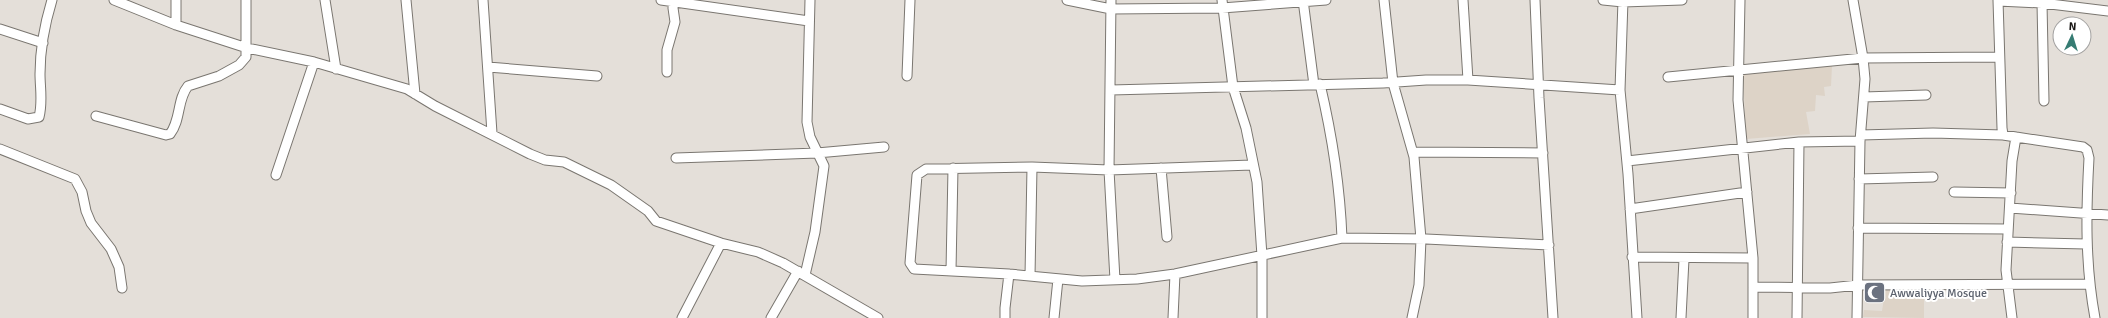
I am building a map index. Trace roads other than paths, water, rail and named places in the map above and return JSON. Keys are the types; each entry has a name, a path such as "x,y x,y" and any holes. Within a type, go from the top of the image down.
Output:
{"street":[{"path":"0,109 28,119 39,117 41,110 40,73 43,43 52,0"},
{"path":"114,0 176,25 247,48 314,62 407,89 466,122 492,133 530,154 545,160 564,162 611,185 648,212 656,221 721,243 758,252 801,273 878,318"},
{"path":"176,0 176,25"},
{"path":"96,116 166,135 170,134 175,126 183,95 188,86 218,76 239,65 246,57 246,0"},
{"path":"325,0 336,69"},
{"path":"406,0 415,94"},
{"path":"483,0 492,133"},
{"path":"661,0 810,21"},
{"path":"771,318 801,273 815,232 824,178 824,166 810,137 807,122 810,0"},
{"path":"907,76 910,0"},
{"path":"1067,0 1111,5 1222,4 1326,0"},
{"path":"1384,0 1393,83 1413,152 1421,239 1419,285 1412,318"},
{"path":"1463,0 1468,80"},
{"path":"1535,0 1538,85 1553,318"},
{"path":"1603,0 1682,0"},
{"path":"1740,0 1738,100 1753,258 1753,318"},
{"path":"1853,0 1865,79 1859,179 1857,318"},
{"path":"2003,135 2000,105 1998,0 2042,2 2108,10"},
{"path":"667,72 667,50 675,22 673,8 674,1"},
{"path":"1303,1 1317,85 1327,113 1341,202 1342,238"},
{"path":"1623,1 1620,90 1627,161 1637,318"},
{"path":"2042,2 2044,101"},
{"path":"1222,4 1233,87 1246,128 1252,165 1257,182 1262,256 1262,318"},
{"path":"1111,5 1109,170 1115,280"},
{"path":"0,29 43,43"},
{"path":"1668,77 1863,58 1999,57"},
{"path":"276,175 314,62"},
{"path":"488,67 597,76"},
{"path":"1111,90 1393,83 1426,80 1468,80 1620,90"},
{"path":"1864,97 1926,95"},
{"path":"1627,161 1742,147 1933,133 2003,135 2083,147 2087,150 2089,158 2086,244 2089,284 2095,318"},
{"path":"2012,318 2006,285 2012,161 2016,137"},
{"path":"1797,318 1799,142"},
{"path":"676,158 817,153 884,147"},
{"path":"0,149 74,179 82,192 86,211 91,223 111,249 119,267 122,288"},
{"path":"1413,152 1543,153"},
{"path":"1252,165 1109,170 1032,167 926,169 917,175 910,263 914,269 1009,274 1082,281 1115,280 1175,274 1262,256 1319,241 1342,238 1421,239 1549,245"},
{"path":"1030,276 1032,167"},
{"path":"951,271 953,168"},
{"path":"1161,168 1167,237"},
{"path":"1859,179 1933,177"},
{"path":"1630,208 1747,192"},
{"path":"1954,192 2011,193"},
{"path":"2010,208 2086,212 2108,215"},
{"path":"1858,228 2008,229"},
{"path":"2008,242 2086,244"},
{"path":"682,318 721,243"},
{"path":"1632,257 1684,259 1753,258"},
{"path":"1681,318 1684,259"},
{"path":"1006,318 1005,308 1009,274"},
{"path":"1173,318 1175,274"},
{"path":"1054,318 1058,279"},
{"path":"1753,287 1830,288 1858,285 2089,284"}],"place":[{"name":"Awwaliyya Mosque","path":"1874,293"}]}
